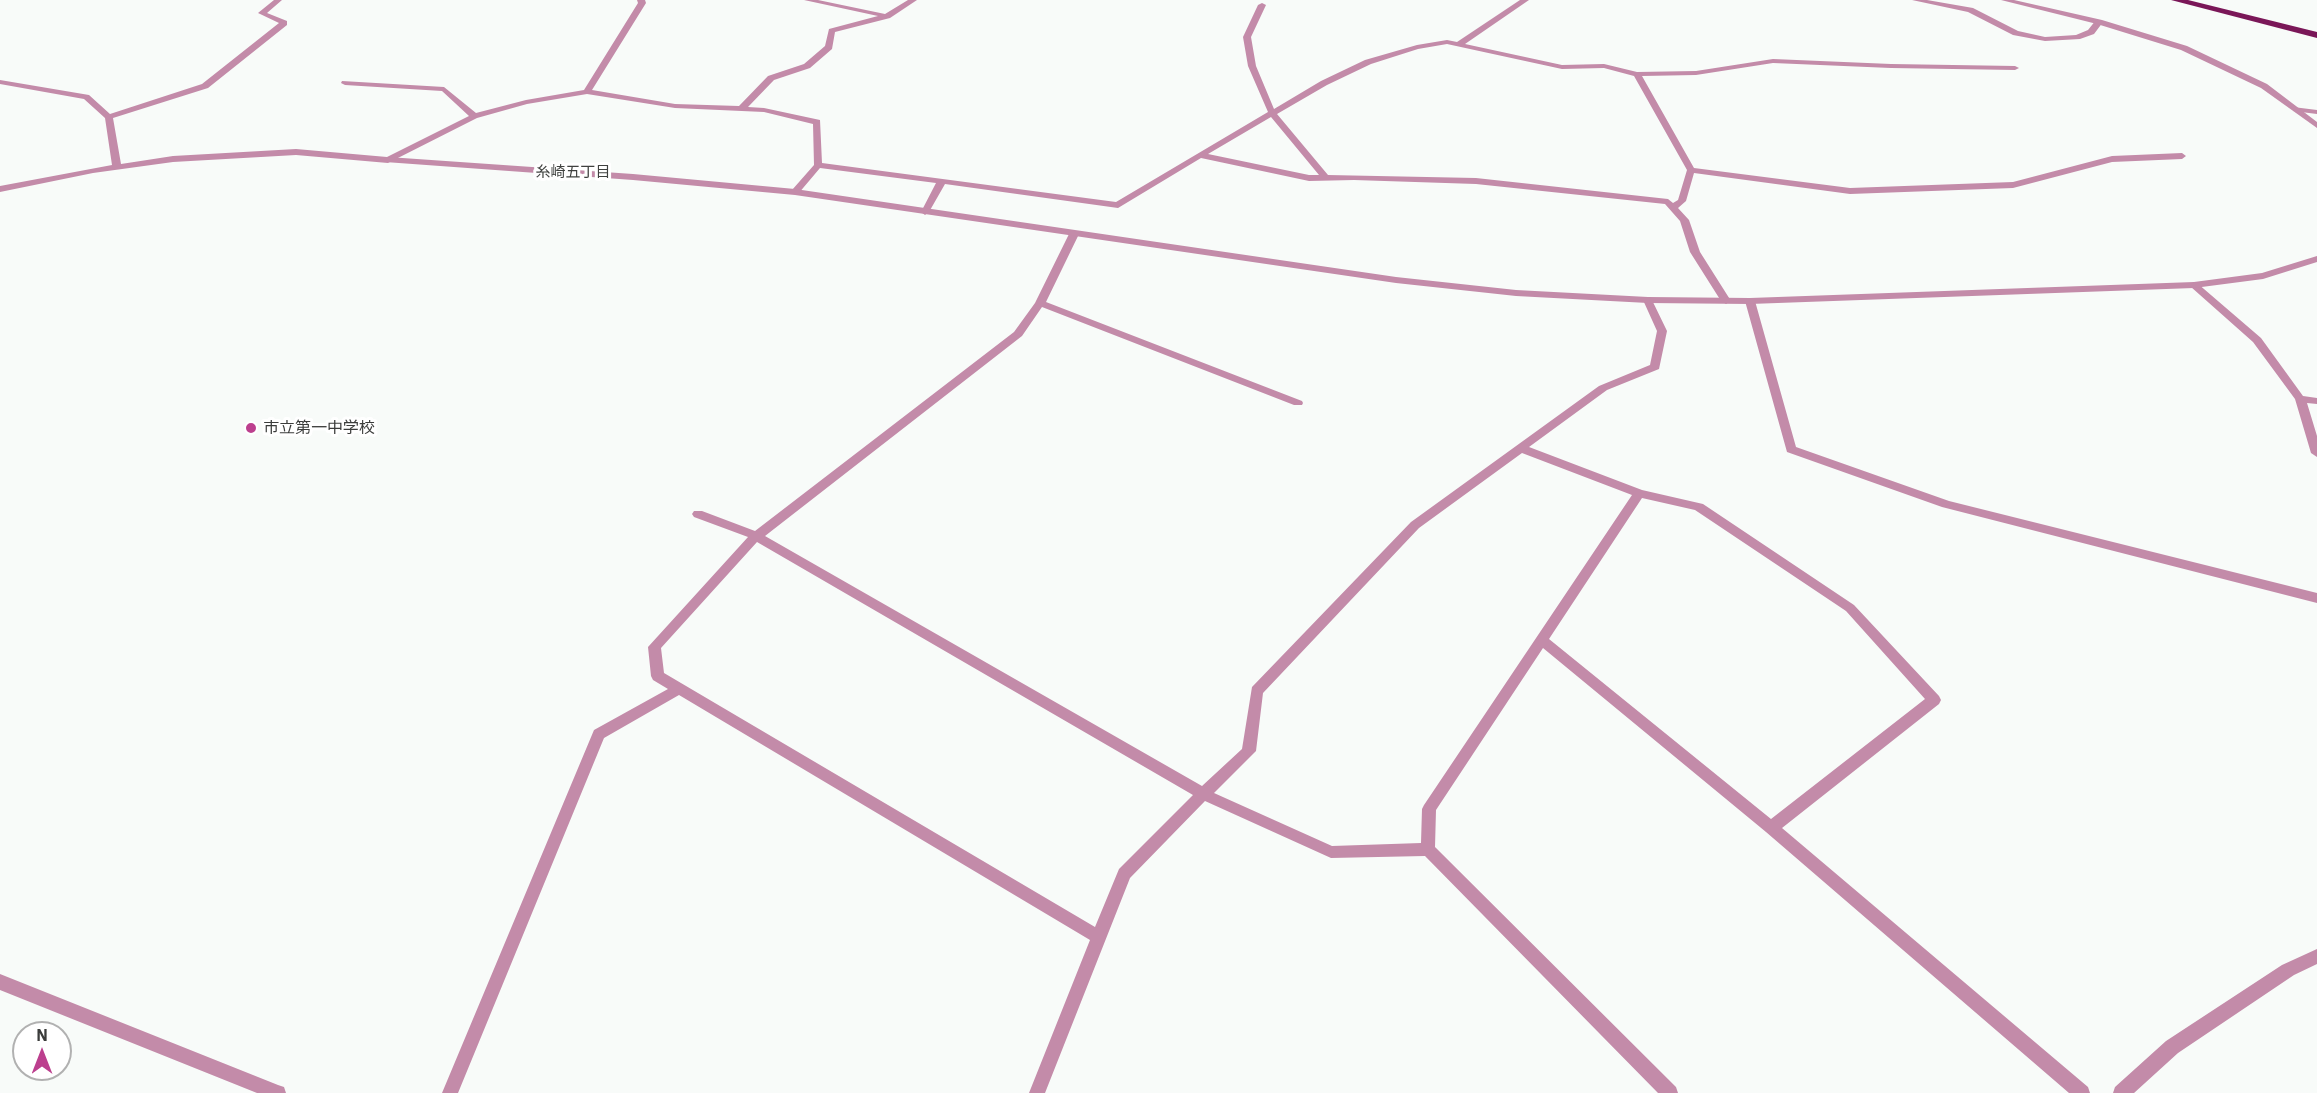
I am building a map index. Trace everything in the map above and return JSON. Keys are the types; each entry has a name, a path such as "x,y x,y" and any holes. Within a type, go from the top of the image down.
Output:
{"highway":[{"path":"2176,0 2317,36"}],"street":[{"path":"109,117 205,86 284,23 262,13 278,0"},
{"path":"587,92 642,3 641,0"},
{"path":"808,0 886,16"},
{"path":"741,109 771,78 807,66 829,47 832,31 886,16 913,0"},
{"path":"1459,44 1526,0"},
{"path":"1916,0 1970,10 2016,33 2045,39 2077,38 2091,32 2099,22"},
{"path":"2005,0 2099,22 2184,48 2264,86 2317,126"},
{"path":"1262,4 1247,37 1252,66 1272,113 1326,177"},
{"path":"818,165 1118,205 1324,83 1368,62 1417,47 1447,42 1562,67 1604,66 1637,74 1696,73 1773,61 2015,68"},
{"path":"1637,74 1691,170 1682,201 1673,207"},
{"path":"0,82 86,98 109,117 117,167"},
{"path":"345,83 444,89 474,116"},
{"path":"388,160 474,116 526,102 587,92 675,106 764,110 817,122 818,165 795,192"},
{"path":"2296,110 2317,112"},
{"path":"0,189 173,159 296,152 633,177 795,192 1396,280 1516,293 1647,300 1750,301 2194,285 2264,276 2317,259"},
{"path":"1200,155 1309,178 1476,181 1668,202 1684,220 1695,252 1726,301"},
{"path":"1691,170 1862,190 2013,185 2112,159 2182,156"},
{"path":"925,212 941,183"},
{"path":"1074,234 1040,303 1018,334 756,536 654,647 658,676 1100,936"},
{"path":"2194,285 2257,340 2300,399 2317,453"},
{"path":"1037,1093 1124,874 1249,751 1257,691 1415,525 1602,387 1655,367 1662,331 1647,300"},
{"path":"1750,301 1791,449 1946,504 2317,598"},
{"path":"1040,303 1298,403"},
{"path":"2300,399 2317,401"},
{"path":"1520,448 1639,493 1699,507 1850,608 1934,700 1772,828"},
{"path":"1639,493 1429,809 1428,849 1670,1093"},
{"path":"698,514 756,536 1203,794 1331,852 1428,849"},
{"path":"1542,640 1772,828 2082,1093"},
{"path":"450,1093 599,734 679,688"},
{"path":"2121,1093 2172,1047 2288,970 2317,956"},
{"path":"0,982 278,1093"}],"place":[{"name":"市立第一中学校","path":"251,428"}],"district":[{"name":"糸崎五丁目","path":"573,173"}]}
